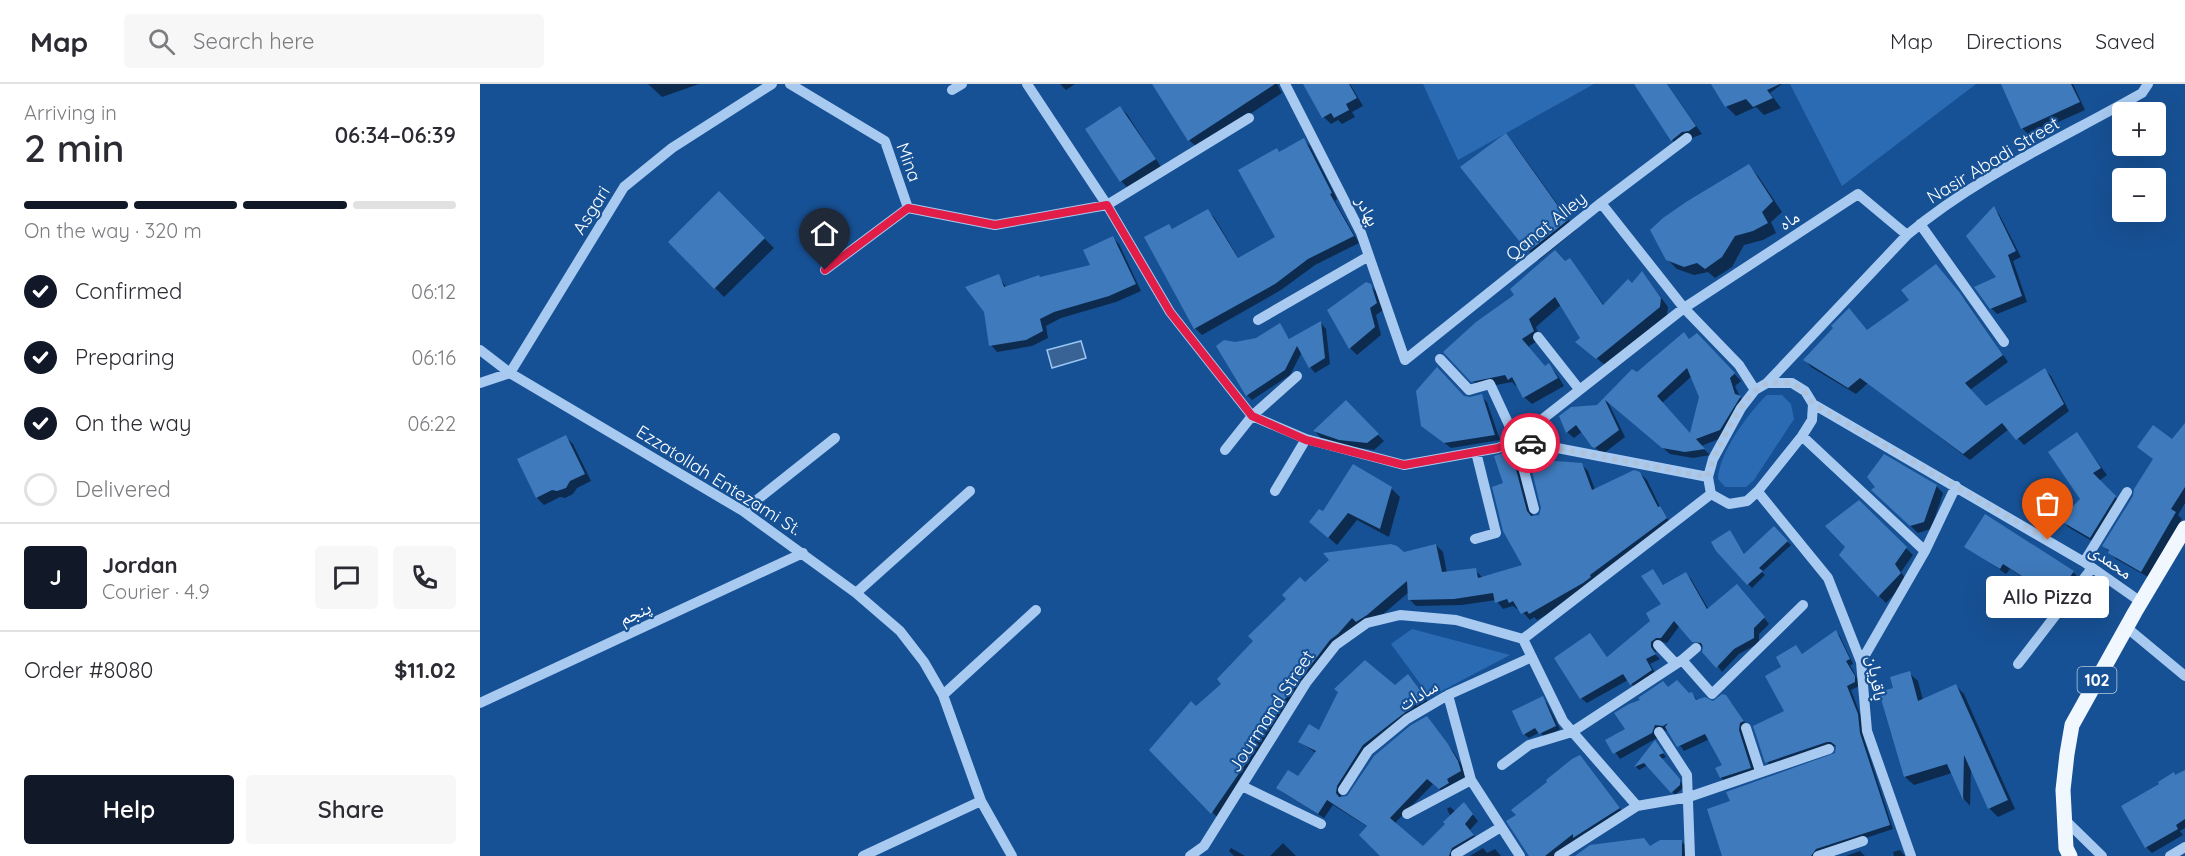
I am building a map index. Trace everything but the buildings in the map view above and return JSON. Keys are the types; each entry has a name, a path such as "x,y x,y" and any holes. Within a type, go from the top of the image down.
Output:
{"main road":[{"name":"102","path":"2066,853 2063,790 2072,725 2126,627 2185,528"}],"street":[{"name":"Asgari","path":"510,373 624,187 672,148 772,84"},
{"name":"Mina","path":"790,84 885,141 908,208 995,225 1107,205"},
{"path":"952,90 962,84"},
{"path":"1027,84 1107,205 1170,312 1252,416 1306,440 1404,465 1498,448 1515,440 1684,308"},
{"name":"بهادر","path":"1285,84 1361,233 1405,360"},
{"name":"Nasir Abadi Street","path":"1755,390 1767,383 1920,224 1966,191 2142,93 2148,84"},
{"path":"1107,205 1249,118"},
{"path":"1601,202 1687,138"},
{"name":"ماه","path":"1684,308 1858,194 1907,235"},
{"name":"Qanat Alley","path":"1405,360 1601,202 1684,308 1739,365 1755,390"},
{"path":"825,270 908,208"},
{"path":"1920,224 2004,342"},
{"path":"1258,320 1369,256"},
{"path":"1538,337 1579,389"},
{"name":"Ezzatollah Entezami St.","path":"480,350 510,373 743,511 804,553 900,631 924,662 943,696 981,801 1012,856"},
{"path":"1440,359 1469,390 1490,384 1515,440 1534,509"},
{"path":"480,383 510,373"},
{"path":"1224,450 1252,416 1298,376"},
{"name":"محمدی","path":"1767,383 1792,383 1805,391 1813,404 2088,565 2141,602"},
{"path":"1755,390 1741,408 1713,459 1707,477 1711,494 1729,504 1747,501 1758,492 1803,436 1812,420 1813,404"},
{"path":"1803,436 1925,551"},
{"path":"743,511 835,438"},
{"path":"1275,491 1306,440"},
{"path":"1515,440 1707,477"},
{"path":"1475,539 1496,533 1476,452"},
{"path":"1861,662 1925,551 1956,486"},
{"path":"856,593 970,491"},
{"name":"باقریان","path":"1758,492 1828,578 1861,662 1868,731 1911,856"},
{"path":"2018,664 2088,565 2127,492"},
{"path":"1637,806 1563,721 1523,639 1711,494"},
{"name":"پنجم","path":"480,703 804,553"},
{"path":"1658,645 1712,694 1803,604"},
{"path":"943,696 1036,610"},
{"name":"Jourmand Street","path":"1190,856 1204,846 1306,683 1336,645 1367,623 1400,615 1456,620 1523,639"},
{"path":"2126,627 2185,676"},
{"path":"1502,765 1529,745 1572,732 1679,662 1696,648"},
{"name":"سادات","path":"1343,790 1368,752 1407,719 1448,696 1532,657"},
{"path":"1448,696 1471,780 1520,856"},
{"path":"1746,728 1760,771"},
{"path":"1659,732 1687,775 1690,856"},
{"path":"1559,856 1637,806 1689,797 1829,749"},
{"path":"1407,814 1471,780"},
{"path":"1242,786 1321,824"},
{"path":"863,856 981,801"},
{"path":"2064,818 2102,856"},
{"path":"1456,854 1501,827"},
{"path":"1818,856 1863,841"},
{"path":"2170,856 2185,847"}],"shaded area":[{"path":"1423,84 1594,84 1458,160"},
{"path":"1790,84 1976,84 1842,186"},
{"path":"1081,341 1086,358 1052,368 1047,350"},
{"path":"1767,395 1782,395 1791,404 1794,419 1754,480 1746,487 1725,487 1718,479 1723,457 1743,423"},
{"path":"1412,629 1510,655 1430,697 1391,644"}],"way so far":[{"path":"1530,443 1707,477 1713,459 1741,408 1755,390 1767,383 1792,383 1805,391 1813,404 2048,540"}],"place":[{"name":"Allo Pizza","path":"2048,540"}],"route":[{"path":"825,270 908,208 995,225 1107,205 1170,312 1252,416 1306,440 1404,465 1498,448 1515,440 1530,443"}]}
